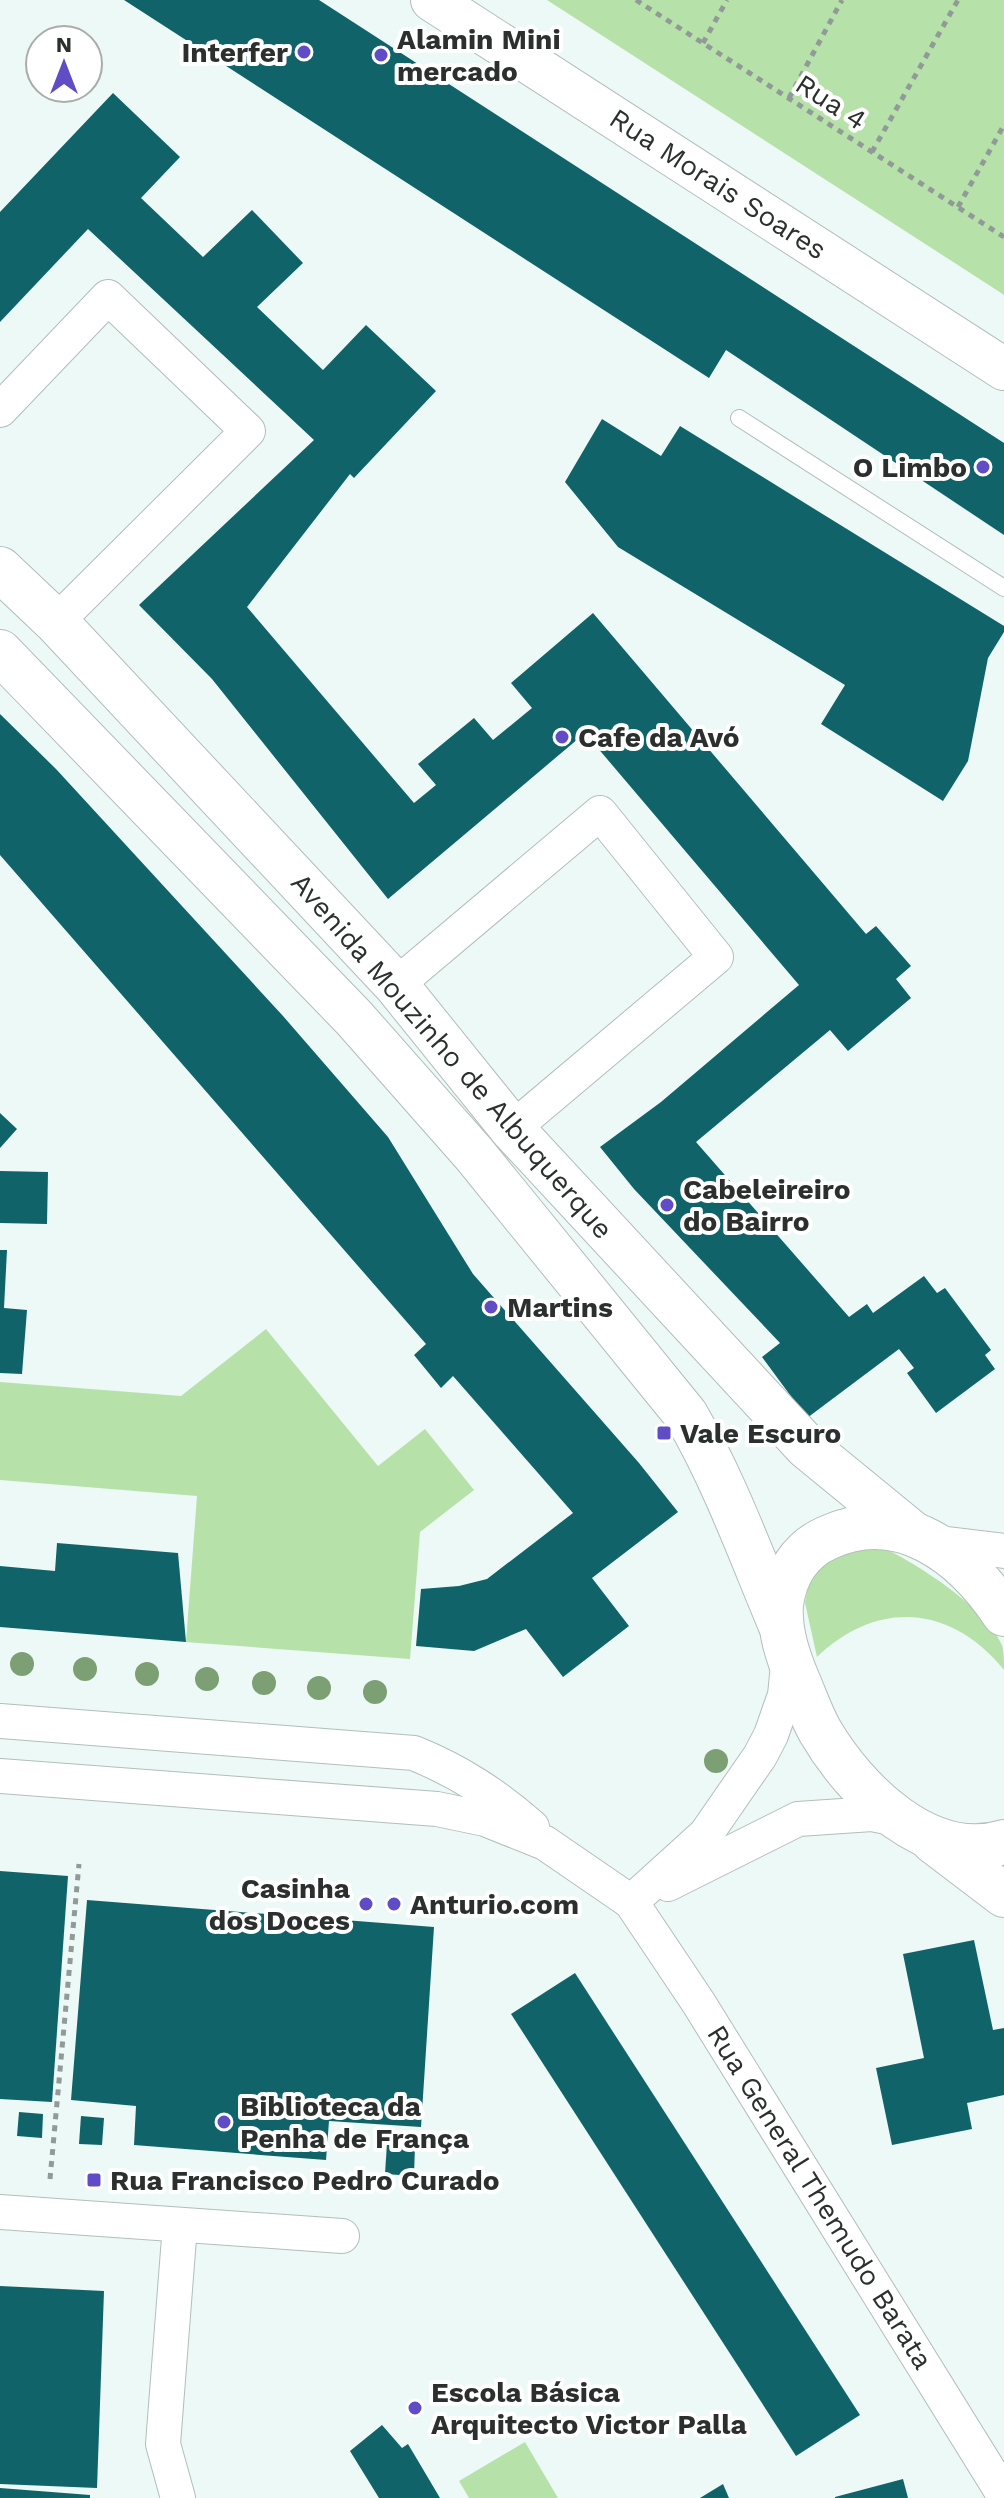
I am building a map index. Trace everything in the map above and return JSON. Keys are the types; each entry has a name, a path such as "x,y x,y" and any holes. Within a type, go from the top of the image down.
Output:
{"main road":[{"name":"Avenida Mouzinho de Albuquerque","path":"0,569 56,622 396,985 512,1129 807,1447 983,1586 1004,1614"},
{"path":"8,660 56,622"},
{"name":"Avenida Mouzinho de Albuquerque","path":"8,660 354,1018 474,1154 686,1415 721,1482 820,1730 840,1760 882,1805 911,1825"},
{"path":"354,1018 396,985"},
{"path":"474,1154 512,1129"},
{"path":"785,1640 781,1603 790,1573 795,1563 815,1543 846,1529 870,1525 922,1538"},
{"path":"911,1825 939,1841 955,1845 974,1847 1004,1842"},
{"path":"911,1825 1004,1895"}],"street":[{"name":"Rua Morais Soares","path":"432,0 1004,369"},
{"path":"0,410 108,297 248,431 56,622"},
{"path":"396,985 600,813 610,825 716,957 512,1129"},
{"path":"922,1538 1004,1551"},
{"path":"631,1902 706,1834 760,1756 785,1695 785,1640"},
{"path":"0,1721 414,1753 465,1775 506,1805 562,1854"},
{"path":"78,1782 83,1727"},
{"path":"0,1776 437,1809 485,1819 545,1843 631,1902"},
{"path":"631,1902 798,1819 872,1814 911,1825"},
{"name":"Rua General Themudo Barata","path":"631,1902 698,2002 1004,2495"},
{"path":"0,2212 342,2236"},
{"path":"178,2498 163,2444 180,2225"}],"lane":[{"path":"739,418 1004,588"}],"path":[{"name":"Rua 4","path":"636,0 1004,237"},
{"path":"703,43 727,0"},
{"path":"789,98 842,0"},
{"path":"872,152 958,0"},
{"path":"958,207 1004,125"},
{"path":"46,2215 79,1864"}],"green space":[{"path":"547,0 1004,0 1004,295 995,289"},
{"path":"266,1329 378,1466 425,1429 474,1490 420,1532 410,1659 186,1642 197,1496 0,1480 0,1382 181,1396"},
{"path":"882,1547 950,1588 981,1616 1002,1645 1004,1670 983,1648 961,1632 938,1622 914,1617 889,1618 864,1625 840,1638 817,1657 805,1603 808,1585 817,1569 846,1549"},
{"path":"525,2442 558,2498 469,2498 459,2481"}],"building":[{"path":"124,0 319,0 1004,443 1004,535 726,350 709,378"},
{"path":"113,93 180,157 141,198 203,257 252,210 303,263 257,307 323,370 366,325 436,391 354,478 350,474 247,607 414,803 436,785 418,764 474,718 493,740 532,708 511,683 593,613 866,934 876,926 911,966 896,979 911,998 848,1051 830,1030 696,1142 849,1317 867,1304 873,1313 924,1276 937,1293 945,1288 991,1350 985,1355 995,1369 936,1413 907,1373 914,1368 899,1349 807,1418 762,1357 780,1343 634,1189 600,1147 661,1102 799,985 585,733 388,899 212,679 139,605 314,440 88,229 0,322 0,212"},
{"path":"602,419 661,456 680,426 1004,626 1004,632 988,658 968,761 943,801 821,724 845,685 618,547 565,482"},
{"path":"0,714 56,769 283,1016 388,1137 473,1274 639,1463 678,1512 592,1578 629,1626 563,1677 526,1629 474,1651 416,1646 421,1589 459,1586 487,1579 573,1513 453,1376 441,1388 414,1355 426,1344 0,855"},
{"path":"0,1113 17,1129 0,1148"},
{"path":"0,1171 48,1172 47,1224 0,1223"},
{"path":"0,1250 7,1250 4,1308 27,1310 22,1374 0,1373"},
{"path":"57,1543 178,1553 186,1642 0,1627 0,1566 55,1571"},
{"path":"0,1871 68,1876 52,2102 0,2099"},
{"path":"87,1900 434,1927 421,2127 329,2121 326,2160 134,2145 136,2106 71,2100"},
{"path":"974,1940 993,2030 1004,2028 1004,2095 967,2103 972,2129 892,2145 876,2068 924,2058 903,1954"},
{"path":"575,1973 860,2415 796,2456 511,2014"},
{"path":"19,2112 43,2114 42,2138 17,2136"},
{"path":"81,2116 104,2118 102,2145 79,2144"},
{"path":"387,2143 415,2145 414,2176 385,2174"},
{"path":"0,2286 104,2291 97,2488 0,2484"},
{"path":"382,2425 402,2448 408,2444 440,2498 379,2498 350,2451"},
{"path":"903,2479 908,2498 835,2498 835,2497"},
{"path":"723,2484 729,2498 700,2498"},
{"path":"0,2488 90,2495 90,2498 0,2498"}],"place":[{"name":"Interfer","path":"304,52"},
{"name":"Alamin Mini mercado","path":"381,55"},
{"name":"O Limbo","path":"983,467"},
{"name":"Cafe da Avó","path":"562,737"},
{"name":"Cabeleireiro do Bairro","path":"667,1205"},
{"name":"Martins","path":"491,1307"},
{"name":"Vale Escuro","path":"664,1433"},
{"name":"Casinha dos Doces","path":"366,1904"},
{"name":"Anturio.com","path":"394,1904"},
{"name":"Biblioteca da Penha de França","path":"224,2122"},
{"name":"Rua Francisco Pedro Curado","path":"94,2180"},
{"name":"Escola Básica Arquitecto Victor Palla","path":"415,2408"}]}
